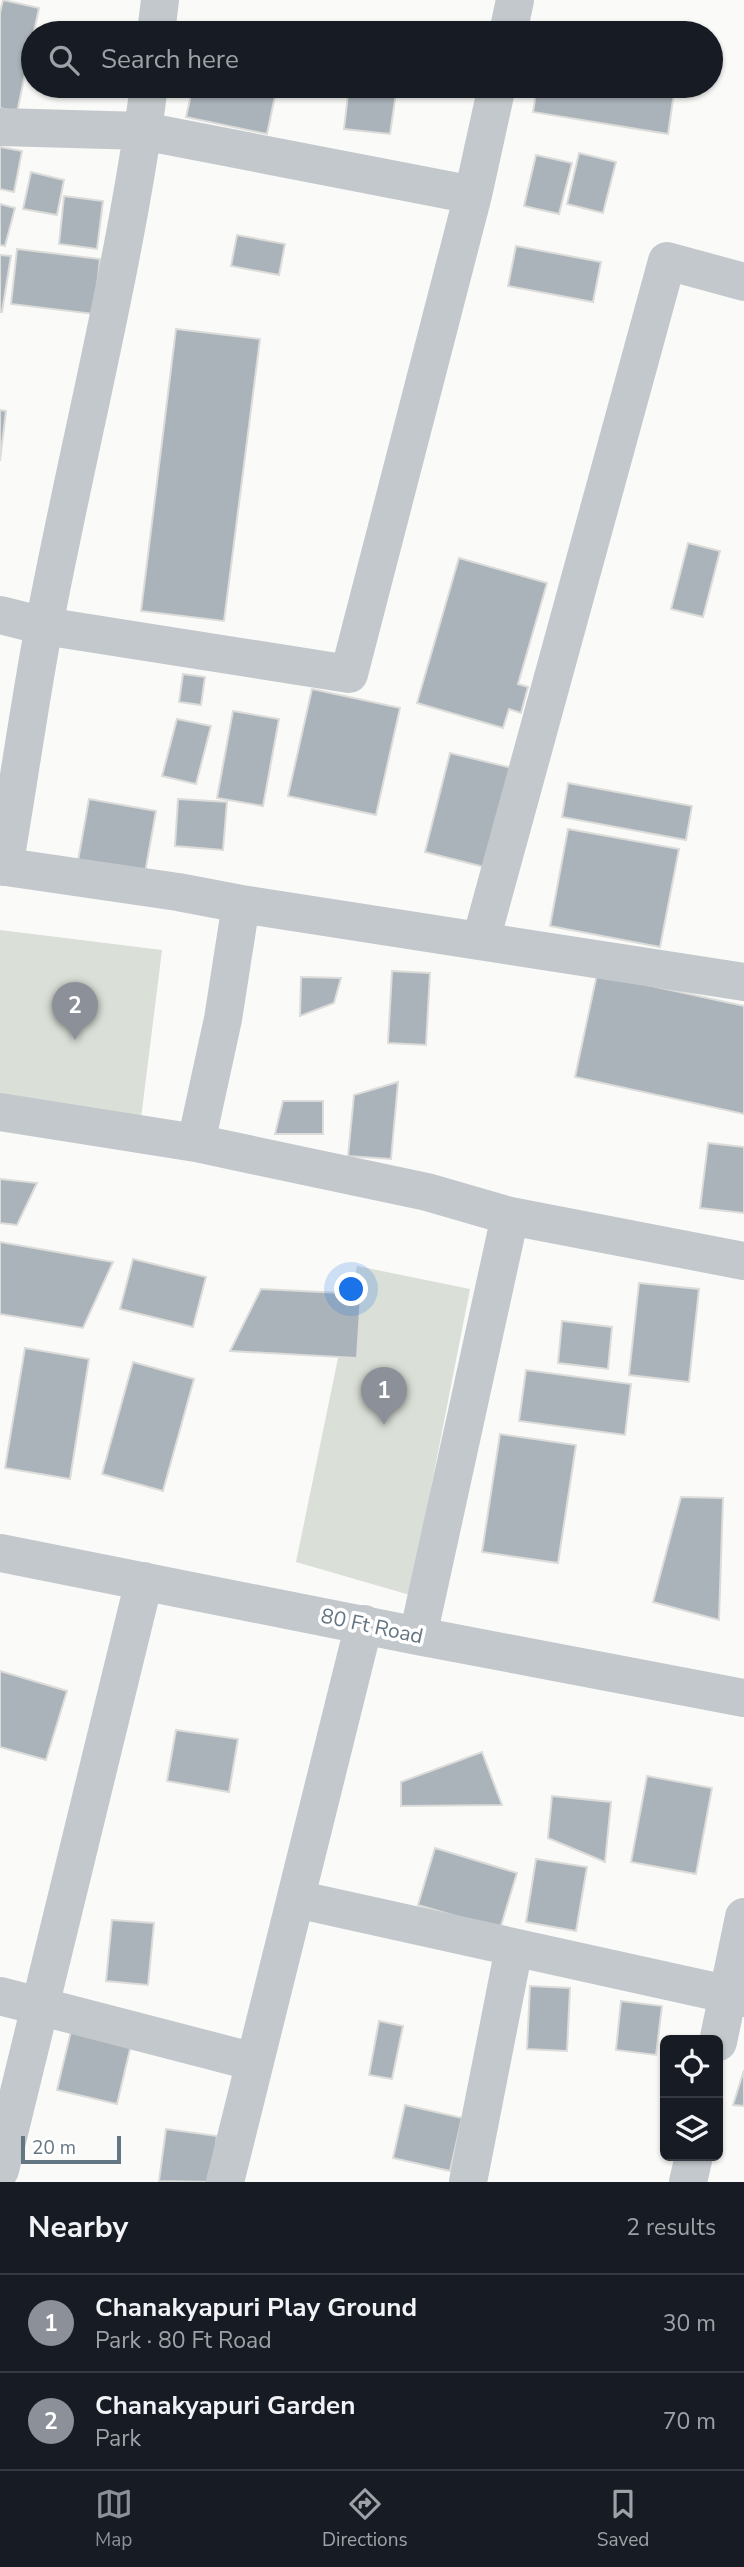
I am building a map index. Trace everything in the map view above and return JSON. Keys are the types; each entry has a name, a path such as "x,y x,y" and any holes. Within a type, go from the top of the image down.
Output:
{"street":[{"path":"157,21 160,0"},
{"path":"511,21 515,0"},
{"path":"147,98 99,365 44,626 2,866 744,982"},
{"path":"0,615 44,626 349,674 474,195 494,98"},
{"path":"0,127 143,131 474,195"},
{"path":"481,940 667,261 744,282"},
{"path":"196,1143 223,1019 241,904"},
{"path":"0,1112 196,1143 427,1192 510,1216 744,1261"},
{"path":"418,1636 510,1216"},
{"name":"80 Ft Road","path":"0,1553 744,1698"},
{"path":"0,2170 144,1581"},
{"path":"225,2182 364,1624"},
{"path":"296,1899 736,1996"},
{"path":"721,2035 736,1996 744,1917"},
{"path":"468,2182 514,1948"},
{"path":"0,1996 255,2062"},
{"path":"688,2182 693,2161"}],"shaded area":[{"path":"0,930 162,950 137,1150 0,1130"},
{"path":"357,1266 470,1289 410,1595 296,1562"}],"building":[{"path":"3,0 39,8 36,21 21,21 21,93 17,112 0,108 0,13"},
{"path":"190,98 274,98 267,134 186,117"},
{"path":"348,98 395,98 390,134 344,129"},
{"path":"535,98 673,98 668,134 533,112"},
{"path":"0,147 22,151 14,192 0,189"},
{"path":"579,153 616,162 603,213 567,204"},
{"path":"536,155 572,163 559,214 524,206"},
{"path":"31,172 64,180 57,215 23,209"},
{"path":"64,196 103,201 97,249 59,244"},
{"path":"0,204 15,208 5,246 0,245"},
{"path":"237,235 285,244 279,275 231,266"},
{"path":"516,246 601,262 593,302 508,286"},
{"path":"17,249 100,259 94,314 11,304"},
{"path":"0,255 11,256 2,312 0,312"},
{"path":"176,329 260,339 224,621 141,611"},
{"path":"0,410 6,411 0,461"},
{"path":"688,543 720,551 703,617 671,609"},
{"path":"459,558 547,583 518,684 528,687 521,713 509,709 503,728 417,703"},
{"path":"183,674 205,677 201,705 179,702"},
{"path":"312,689 400,708 376,815 288,796"},
{"path":"233,711 279,719 263,806 217,798"},
{"path":"177,719 211,726 196,784 162,776"},
{"path":"450,753 516,769 492,869 425,852"},
{"path":"568,783 692,806 686,840 562,817"},
{"path":"89,799 156,811 143,884 76,872"},
{"path":"178,799 227,802 223,850 175,846"},
{"path":"568,829 679,849 660,947 550,926"},
{"path":"392,971 430,973 426,1045 388,1043"},
{"path":"597,974 744,1006 744,1114 575,1077"},
{"path":"301,977 341,978 334,1003 300,1016"},
{"path":"398,1082 391,1159 348,1156 354,1095"},
{"path":"283,1101 323,1101 323,1134 275,1134"},
{"path":"708,1143 744,1147 744,1213 700,1208"},
{"path":"0,1179 37,1183 17,1225 0,1223"},
{"path":"0,1242 113,1262 83,1328 0,1314"},
{"path":"133,1259 206,1277 193,1327 120,1309"},
{"path":"639,1283 699,1289 689,1382 629,1375"},
{"path":"261,1289 361,1294 357,1358 230,1351"},
{"path":"562,1321 612,1327 608,1369 558,1363"},
{"path":"25,1348 89,1359 70,1479 5,1468"},
{"path":"133,1362 194,1379 163,1491 102,1474"},
{"path":"526,1370 631,1384 625,1435 519,1421"},
{"path":"500,1434 576,1445 558,1563 482,1552"},
{"path":"681,1497 723,1498 719,1620 653,1602"},
{"path":"0,1671 67,1691 46,1760 0,1747"},
{"path":"176,1730 238,1739 229,1792 167,1781"},
{"path":"482,1752 502,1805 401,1806 401,1782"},
{"path":"647,1776 712,1788 696,1874 631,1862"},
{"path":"552,1796 611,1802 605,1862 548,1838"},
{"path":"435,1848 517,1873 500,1929 418,1905"},
{"path":"536,1859 587,1867 576,1931 526,1922"},
{"path":"112,1920 154,1923 148,1985 106,1981"},
{"path":"530,1986 570,1988 567,2051 527,2049"},
{"path":"621,2001 662,2006 656,2055 616,2050"},
{"path":"379,2021 403,2026 392,2079 369,2075"},
{"path":"71,2031 131,2045 117,2104 57,2090"},
{"path":"744,2070 744,2106 733,2105"},
{"path":"405,2105 462,2118 450,2171 393,2158"},
{"path":"166,2129 217,2136 211,2182 159,2181"}],"place":[{"name":"Chanakyapuri Garden","path":"75,1040"},
{"name":"Chanakyapuri Play Ground","path":"384,1425"}]}
